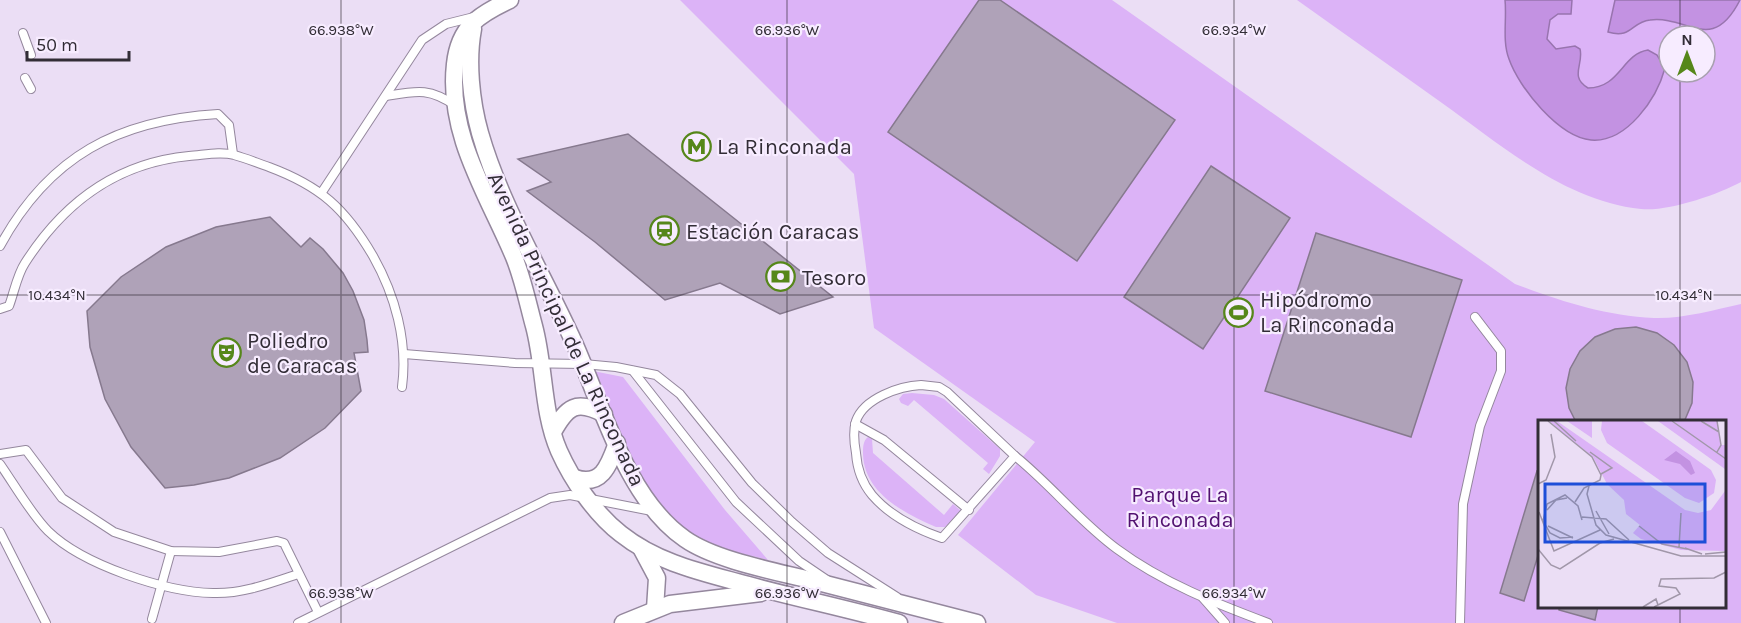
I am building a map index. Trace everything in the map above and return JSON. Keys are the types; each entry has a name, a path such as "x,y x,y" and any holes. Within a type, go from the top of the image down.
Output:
{"street":[{"path":"476,17 510,0"},
{"name":"Avenida Principal de La Rinconada","path":"476,17 464,34 457,51 455,67 457,106 471,167 515,259 535,329 553,432 560,454 588,498 621,534 655,556 693,570 899,623"},
{"name":"Avenida Principal de La Rinconada","path":"476,17 470,48 474,103 487,155 584,364 617,443 643,495 656,511 686,540 752,566 977,623"},
{"path":"553,432 563,413 570,408 591,408 604,414"},
{"path":"575,478 584,481 596,479 604,473 617,443"},
{"path":"640,546 657,578 655,609"},
{"path":"623,623 655,609 714,597 775,592"}],"lane":[{"path":"322,192 422,40 446,24 476,17"},
{"path":"23,33 31,55"},
{"path":"26,78 31,89"},
{"path":"386,96 421,90 442,96 457,106"},
{"path":"0,246 17,214 44,184 86,150 116,135 167,119 218,114 229,125 233,154"},
{"path":"0,309 9,306 23,265 65,211 86,194 122,173 158,159 233,154 297,179 322,192 358,231 382,273 398,318 404,354 402,387"},
{"path":"1460,623 1463,504 1480,426 1501,371 1501,351 1474,317"},
{"path":"404,354 584,364 656,375 680,394 752,483 828,552 912,607"},
{"path":"632,370 736,502 799,561 837,587"},
{"path":"1016,456 942,538 923,531 890,511 874,497 861,476 855,452 855,424 857,417 874,400 906,386 939,387 1042,478 1076,515 1117,549 1202,598 1268,623"},
{"path":"855,424 884,440 969,510"},
{"path":"0,454 26,450 62,498 114,532 171,551 219,552 277,541 284,543 318,612"},
{"path":"0,464 49,531 94,561 161,587 215,593 254,588 298,574"},
{"path":"298,623 550,498 570,495 656,511"},
{"path":"0,532 46,623"},
{"path":"152,619 171,551"},
{"path":"1202,598 1225,623"}],"green space":[{"name":"Hipódromo La Rinconada","path":"680,0 1112,0 1515,284 1583,307 1636,317 1676,317 1741,304 1741,623 1117,623 1036,595 958,535 1035,442 874,328 854,174"},
{"path":"1297,0 1741,0 1741,182 1719,192 1664,208 1641,209 1613,204 1586,195 1535,169"},
{"path":"593,371 623,377 725,510 768,560 710,544 681,526 663,508 634,466"},
{"path":"903,394 934,395 944,399 1000,449 1000,456 989,474 983,469 988,463 914,400 908,406 901,403 899,399"},
{"path":"868,437 872,439 873,453 944,515 953,504 961,511 945,527 936,527 888,500 870,480 865,468 863,447"}],"shaded area":[{"path":"1505,0 1572,0 1571,14 1558,14 1550,20 1547,39 1556,49 1575,46 1580,49 1578,75 1582,84 1588,88 1599,87 1607,83 1632,58 1648,50 1657,55 1657,84 1659,84 1648,105 1617,134 1604,139 1591,140 1579,137 1554,121 1531,97 1514,71 1507,52"},
{"path":"1615,0 1740,0 1730,16 1717,27 1717,24 1683,24 1650,20 1644,21 1627,32 1616,34 1608,32"}],"building":[{"path":"979,0 1000,0 1175,120 1077,261 888,132"},
{"path":"628,134 833,297 780,314 720,283 665,300 595,242 527,191 551,182 518,159"},
{"path":"1211,166 1290,218 1203,349 1124,297"},
{"name":"Poliedro de Caracas","path":"270,217 301,247 310,238 323,249 343,273 353,291 364,320 368,352 354,353 361,391 325,428 280,458 229,478 165,488 131,447 105,399 90,347 87,311 121,277 166,247 216,227"},
{"path":"1316,233 1462,280 1411,437 1265,391"},
{"path":"1636,327 1657,333 1674,345 1687,362 1693,382 1692,403 1685,420 1575,420 1569,408 1566,388 1570,369 1580,351 1595,337 1615,329"},
{"path":"1537,471 1538,556 1524,601 1500,593"},
{"path":"1559,608 1598,608 1595,620 1559,610"}],"place":[{"name":"La Rinconada","path":"696,146"},
{"name":"Estación Caracas","path":"665,231"},
{"name":"Tesoro","path":"781,277"},
{"name":"Hipódromo La Rinconada","path":"1239,312"},
{"name":"Poliedro de Caracas","path":"226,353"}],"park label":[{"name":"Parque La Rinconada","path":"1180,506"}]}
